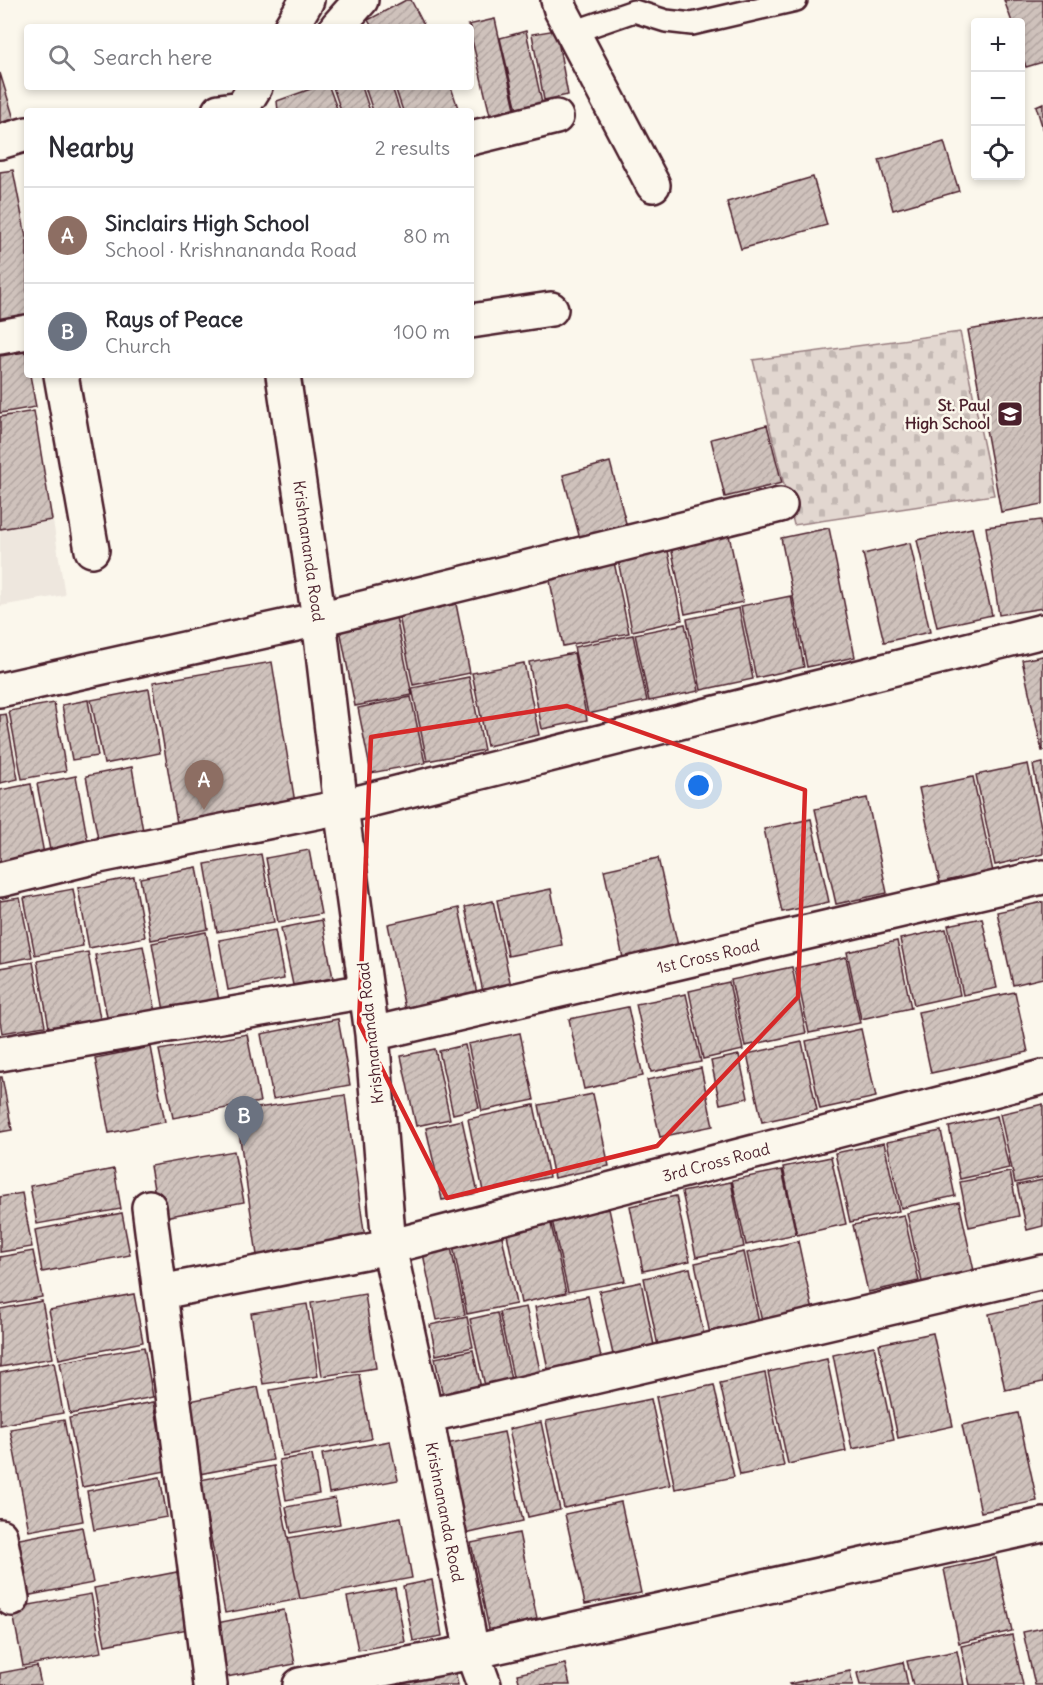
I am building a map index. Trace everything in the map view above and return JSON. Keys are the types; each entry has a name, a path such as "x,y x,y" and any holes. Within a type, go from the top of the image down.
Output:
{"street":[{"path":"293,24 307,0"},
{"path":"340,24 362,0"},
{"path":"558,0 653,185"},
{"path":"240,104 262,90"},
{"path":"474,137 556,117"},
{"path":"0,142 24,135"},
{"path":"474,321 551,309"},
{"path":"0,338 24,333"},
{"path":"62,378 92,550"},
{"name":"Krishnananda Road","path":"282,378 319,619 341,807 372,1034 390,1246 472,1652 484,1685"},
{"path":"0,690 319,619 780,505"},
{"path":"0,880 88,858 341,807 1043,631"},
{"name":"1st Cross Road","path":"372,1034 1043,877"},
{"path":"0,1054 366,991"},
{"name":"3rd Cross Road","path":"161,1292 390,1246 1043,1077"},
{"path":"149,1207 210,1685"},
{"path":"426,1416 1043,1272"},
{"path":"300,1685 472,1652 1043,1525"},
{"path":"0,1536 12,1599"}],"lane":[{"path":"573,32 634,11 666,21 692,24 796,0"}],"highlighted area":[{"path":"567,706 805,790 798,997 657,1146 447,1198 359,1023 371,737"}],"shaded area":[{"path":"35,410 65,595 0,606 0,415"}],"green space":[{"path":"960,332 994,495 794,525 753,360"}],"building":[{"path":"406,0 411,0 423,24 370,24 368,20"},
{"path":"1004,0 1043,0 1043,62 1026,67 1025,18 1011,18"},
{"path":"495,19 516,113 491,119 474,48 472,24"},
{"path":"556,30 568,95 544,100 532,34"},
{"path":"526,31 542,103 517,110 500,38"},
{"path":"0,73 14,119 0,123"},
{"path":"308,90 330,90 337,108 278,108 277,101"},
{"path":"334,90 363,90 369,108 340,108"},
{"path":"366,90 393,90 399,108 372,108"},
{"path":"396,90 452,90 458,108 402,108"},
{"path":"1043,103 1043,129 1036,106"},
{"path":"944,142 959,191 893,210 879,160"},
{"path":"13,170 24,227 24,318 0,322 0,172"},
{"path":"813,177 827,225 741,249 727,202"},
{"name":"St. Paul High School","path":"1043,317 1043,504 1001,512 968,330"},
{"path":"24,352 24,378 31,378 36,407 0,413 0,356"},
{"path":"34,411 52,520 0,529 0,417"},
{"path":"767,425 782,483 725,497 711,439"},
{"path":"610,462 627,527 580,539 563,475"},
{"path":"1041,520 1043,608 999,615 986,527"},
{"path":"829,528 855,657 807,667 781,538"},
{"path":"972,528 992,615 937,627 917,540"},
{"path":"729,535 743,602 685,614 671,547"},
{"path":"910,543 930,632 884,642 863,554"},
{"path":"668,551 682,620 632,631 618,560"},
{"path":"614,562 629,633 563,646 549,576"},
{"path":"791,596 804,667 756,678 741,606"},
{"path":"456,604 470,673 413,685 399,616"},
{"path":"739,608 753,679 701,690 687,619"},
{"path":"396,617 412,695 355,706 340,629"},
{"path":"685,624 699,691 649,701 635,634"},
{"path":"633,635 647,701 588,714 574,647"},
{"path":"574,653 587,720 542,729 529,662"},
{"path":"1043,656 1043,751 1042,751 1022,660"},
{"path":"272,662 296,809 178,829 153,682"},
{"path":"524,663 539,735 487,746 472,673"},
{"path":"469,677 484,750 427,761 412,688"},
{"path":"149,689 160,753 104,764 91,700"},
{"path":"411,697 425,763 371,773 358,708"},
{"path":"88,700 98,756 72,760 62,705"},
{"path":"54,703 66,771 22,779 9,711"},
{"path":"6,714 18,779 0,783 0,715"},
{"path":"1043,763 1043,814 1033,765"},
{"path":"1028,764 1043,836 1043,854 995,865 976,775"},
{"path":"132,767 143,831 98,839 86,776"},
{"path":"76,776 88,843 50,850 37,784"},
{"path":"973,777 993,872 940,883 919,788"},
{"path":"31,784 44,854 0,862 0,790"},
{"path":"867,798 887,893 836,904 815,809"},
{"path":"811,819 829,902 782,912 764,829"},
{"path":"309,850 321,914 278,922 266,858"},
{"path":"261,854 274,922 217,932 205,864"},
{"path":"658,858 678,946 623,958 604,870"},
{"path":"197,867 208,929 151,940 140,878"},
{"path":"134,877 145,937 89,948 78,888"},
{"path":"73,889 83,946 35,955 24,898"},
{"path":"551,889 562,945 508,956 497,900"},
{"path":"20,898 32,957 0,963 0,901"},
{"path":"493,901 511,986 483,992 465,907"},
{"path":"1043,902 1043,978 1013,985 997,912"},
{"path":"459,908 477,994 405,1009 388,924"},
{"path":"982,918 997,988 963,995 948,925"},
{"path":"322,920 333,978 293,985 281,928"},
{"path":"946,929 960,995 914,1005 900,939"},
{"path":"275,930 284,979 228,990 219,940"},
{"path":"206,932 219,1001 164,1011 152,943"},
{"path":"897,941 911,1008 861,1019 847,952"},
{"path":"143,946 156,1012 108,1022 95,955"},
{"path":"88,952 101,1024 50,1033 37,961"},
{"path":"846,957 860,1023 809,1033 795,968"},
{"path":"33,962 45,1026 2,1033 0,968"},
{"path":"792,967 806,1033 745,1046 731,980"},
{"path":"729,982 743,1050 703,1059 689,991"},
{"path":"1015,992 1028,1052 931,1073 918,1012"},
{"path":"686,994 701,1062 651,1072 636,1004"},
{"path":"628,1007 643,1076 584,1089 569,1019"},
{"path":"338,1019 350,1085 273,1099 261,1034"},
{"path":"861,1029 876,1097 820,1109 806,1041"},
{"path":"520,1033 534,1100 482,1111 468,1044"},
{"path":"247,1034 260,1102 173,1118 159,1050"},
{"path":"802,1042 817,1110 762,1122 747,1054"},
{"path":"465,1045 479,1108 453,1114 439,1051"},
{"path":"151,1047 165,1122 109,1133 95,1058"},
{"path":"435,1049 450,1119 416,1126 401,1056"},
{"path":"739,1055 748,1098 720,1104 711,1061"},
{"path":"701,1068 713,1126 660,1137 647,1080"},
{"path":"0,1077 2,1077 12,1130 0,1132"},
{"path":"593,1094 609,1166 554,1178 539,1105"},
{"path":"345,1095 366,1246 258,1262 236,1111"},
{"path":"1043,1104 1043,1177 1015,1183 1000,1114"},
{"path":"534,1105 549,1177 483,1191 468,1119"},
{"path":"997,1116 1009,1168 960,1179 949,1127"},
{"path":"462,1120 478,1193 442,1200 426,1128"},
{"path":"941,1131 955,1196 901,1208 887,1142"},
{"path":"884,1143 899,1211 850,1222 835,1153"},
{"path":"234,1151 244,1202 159,1218 150,1166"},
{"path":"831,1157 846,1224 797,1235 783,1167"},
{"path":"114,1169 121,1209 37,1224 30,1186"},
{"path":"782,1170 796,1234 746,1245 732,1180"},
{"path":"1010,1172 1019,1216 969,1227 960,1182"},
{"path":"1043,1180 1043,1226 1027,1230 1017,1185"},
{"path":"731,1182 744,1247 696,1257 682,1192"},
{"path":"22,1193 32,1247 0,1252 0,1197"},
{"path":"676,1196 690,1261 643,1271 630,1206"},
{"path":"959,1202 974,1271 922,1282 907,1213"},
{"path":"609,1209 625,1281 568,1292 552,1220"},
{"path":"122,1213 130,1255 42,1272 35,1230"},
{"path":"904,1215 919,1281 868,1292 853,1225"},
{"path":"551,1224 566,1293 521,1303 507,1234"},
{"path":"502,1236 516,1304 467,1314 453,1246"},
{"path":"798,1241 813,1311 762,1322 747,1253"},
{"path":"450,1243 465,1315 437,1320 422,1249"},
{"path":"33,1251 42,1297 0,1305 0,1257"},
{"path":"744,1252 759,1323 710,1334 695,1263"},
{"path":"690,1268 704,1336 658,1346 644,1278"},
{"path":"641,1282 655,1350 614,1359 599,1291"},
{"path":"134,1294 143,1342 59,1359 49,1310"},
{"path":"365,1294 376,1368 322,1376 311,1303"},
{"path":"588,1296 602,1363 549,1374 535,1307"},
{"path":"42,1301 53,1358 0,1367 0,1309"},
{"path":"1043,1302 1043,1382 1005,1390 989,1314"},
{"path":"307,1304 318,1376 263,1384 251,1313"},
{"path":"526,1307 541,1375 514,1381 499,1312"},
{"path":"497,1313 511,1380 485,1386 470,1319"},
{"path":"467,1317 473,1347 436,1355 430,1325"},
{"path":"933,1333 953,1426 898,1438 879,1344"},
{"path":"874,1346 894,1440 852,1449 833,1355"},
{"path":"144,1347 153,1397 70,1414 60,1362"},
{"path":"473,1350 481,1388 443,1396 435,1358"},
{"path":"827,1359 846,1451 788,1464 768,1372"},
{"path":"54,1362 63,1413 0,1425 0,1373"},
{"path":"765,1373 784,1466 740,1475 720,1383"},
{"path":"359,1374 371,1439 282,1456 270,1390"},
{"path":"714,1385 734,1477 675,1489 656,1397"},
{"path":"258,1387 273,1460 199,1474 185,1402"},
{"path":"651,1399 670,1485 564,1508 546,1421"},
{"path":"154,1402 166,1471 82,1487 69,1418"},
{"path":"1018,1413 1037,1501 981,1512 962,1425"},
{"path":"64,1420 83,1521 29,1531 10,1429"},
{"path":"541,1422 560,1510 528,1517 509,1429"},
{"path":"504,1432 523,1521 465,1534 446,1444"},
{"path":"390,1441 398,1480 329,1493 322,1454"},
{"path":"312,1455 319,1494 286,1500 279,1460"},
{"path":"274,1466 300,1599 225,1613 200,1480"},
{"path":"160,1477 167,1517 94,1530 87,1491"},
{"path":"335,1498 340,1524 291,1533 286,1507"},
{"path":"621,1502 641,1593 585,1604 565,1514"},
{"path":"401,1517 412,1578 300,1599 288,1538"},
{"path":"82,1527 93,1583 20,1597 9,1541"},
{"path":"519,1533 538,1623 490,1634 471,1543"},
{"path":"996,1558 1012,1631 959,1643 944,1569"},
{"path":"177,1572 188,1629 105,1645 94,1588"},
{"path":"432,1580 442,1636 413,1641 403,1586"},
{"path":"395,1588 405,1642 358,1650 347,1597"},
{"path":"91,1594 102,1652 23,1666 12,1608"},
{"path":"284,1610 295,1664 216,1679 206,1625"},
{"path":"1043,1628 1043,1685 1035,1685 1023,1632"},
{"path":"1012,1635 1023,1685 970,1685 961,1646"},
{"path":"957,1651 964,1685 913,1685 907,1661"},
{"path":"453,1660 458,1685 395,1685 393,1672"},
{"path":"903,1662 908,1685 860,1685 857,1673"},
{"path":"565,1664 570,1685 520,1685 517,1674"},
{"path":"37,1666 41,1685 0,1685 0,1673"},
{"path":"850,1671 853,1685 789,1684"}],"place":[{"name":"St. Paul High School","path":"1010,414"},
{"name":"Sinclairs High School","path":"204,810"},
{"name":"Rays of Peace","path":"244,1146"}]}
